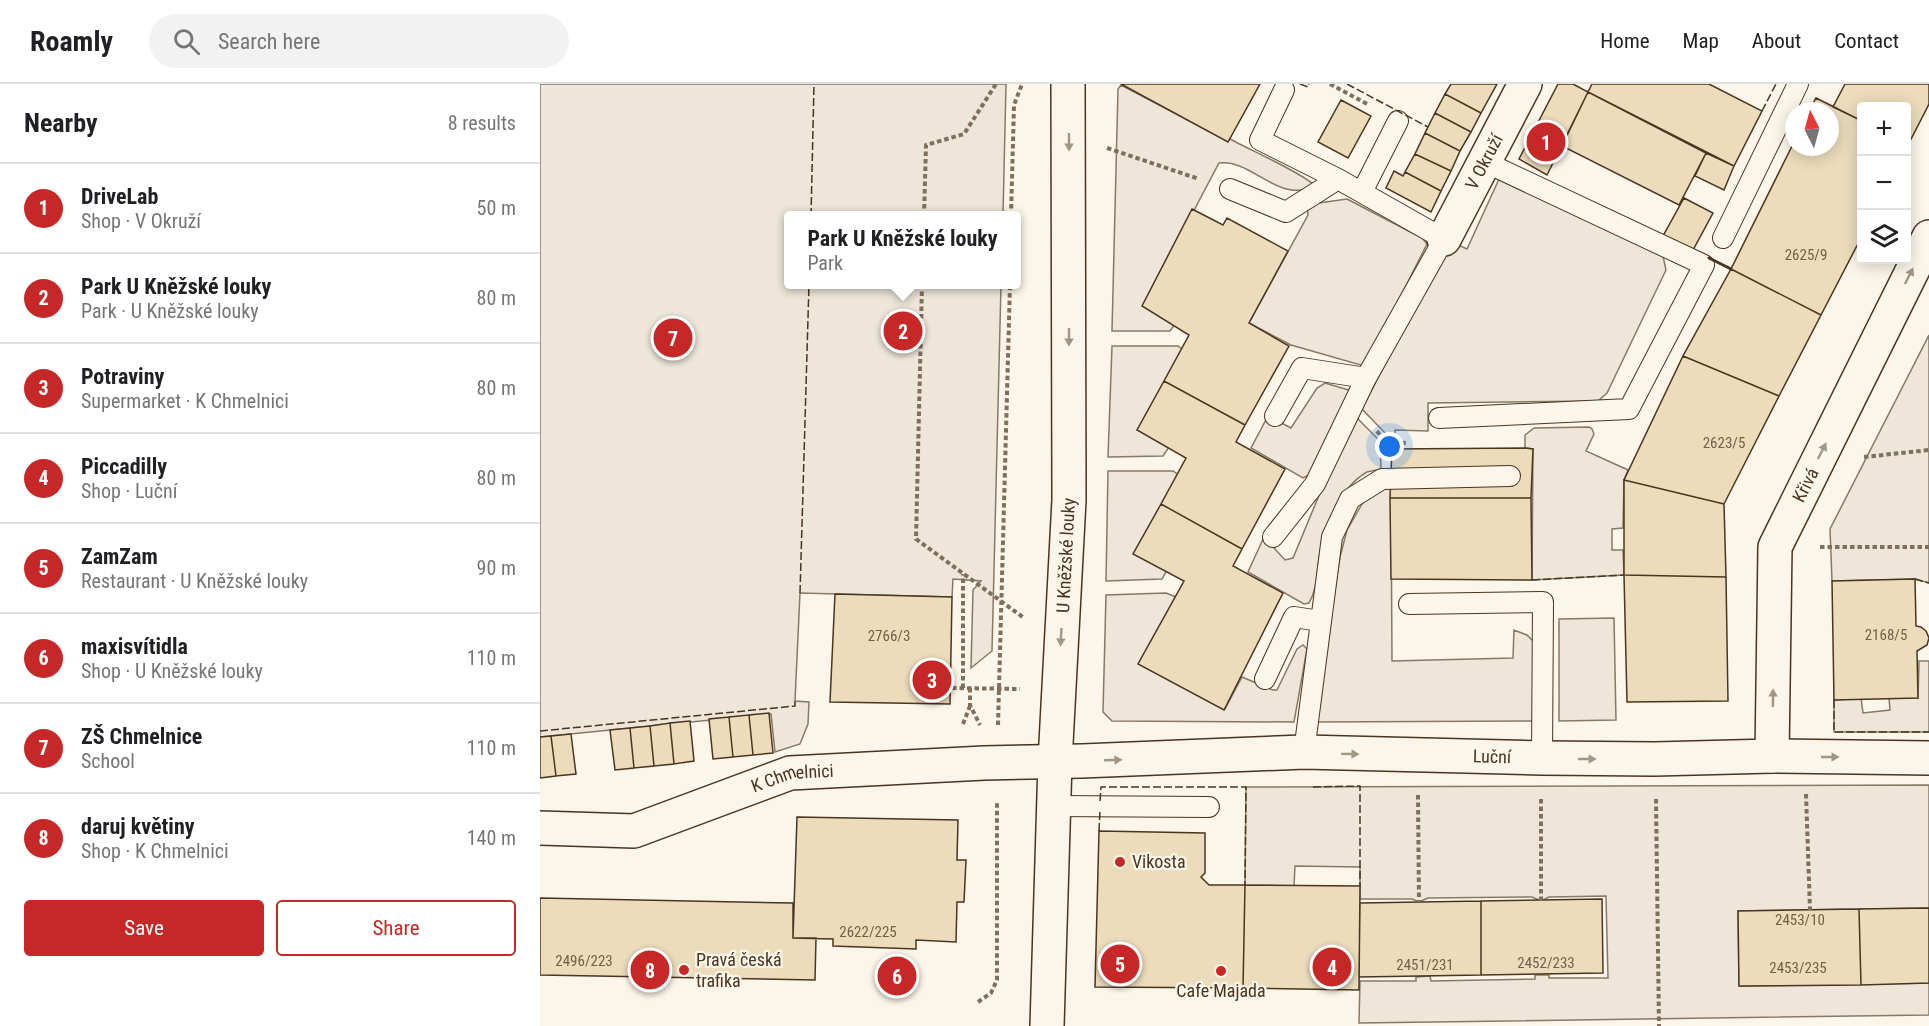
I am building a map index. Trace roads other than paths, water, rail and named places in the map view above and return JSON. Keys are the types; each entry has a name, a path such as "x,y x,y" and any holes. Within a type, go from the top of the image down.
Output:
{"street":[{"name":"U Kněžské louky","path":"1047,1026 1053,806 1069,500 1070,135 1068,84"},
{"name":"V Okruží","path":"1444,239 1525,84"},
{"name":"Křivá","path":"1772,756 1775,547 1929,237"},
{"name":"Luční","path":"1055,762 1304,752 1542,758 1655,759 1772,756 1929,758"},
{"name":"K Chmelnici","path":"540,828 634,831 790,773 984,763 1055,762"}],"lane":[{"path":"1723,238 1798,84"},
{"path":"1273,537 1315,484 1366,378 1444,239 1338,179 1260,140 1284,90"},
{"path":"1362,192 1398,121"},
{"path":"1439,418 1629,409 1704,265 1485,162"},
{"path":"1230,189 1286,212 1338,179"},
{"path":"1275,416 1302,368 1366,378"},
{"path":"1304,752 1332,537 1350,499 1382,479 1510,476"},
{"path":"1408,604 1543,602 1542,758"},
{"path":"1265,679 1294,617 1320,621"},
{"path":"1053,806 1209,807"}],"place":[{"name":"DriveLab","path":"1546,142"},
{"name":"Park U Kněžské louky","path":"903,331"},
{"name":"ZŠ Chmelnice","path":"673,338"},
{"name":"Potraviny","path":"932,680"},
{"name":"Vikosta","path":"1120,862"},
{"name":"ZamZam","path":"1120,964"},
{"name":"Piccadilly","path":"1332,967"},
{"name":"daruj květiny","path":"650,970"},
{"name":"Pravá česká trafika","path":"684,970"},
{"name":"Cafe Majada","path":"1221,971"},
{"name":"maxisvítidla","path":"897,976"}]}
